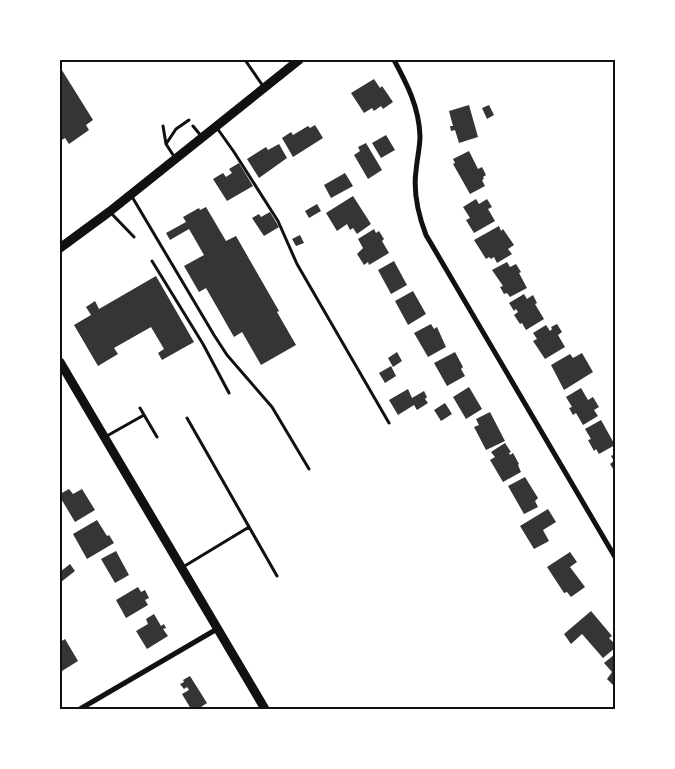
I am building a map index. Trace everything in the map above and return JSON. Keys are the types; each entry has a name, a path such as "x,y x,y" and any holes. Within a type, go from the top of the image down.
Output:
{"main road":[{"path":"60,248 131,195 298,60"},
{"path":"60,362 265,709"}],"street":[{"path":"394,60 408,86 415,105 420,137 415,173 415,194 419,215 426,235 615,557"},
{"path":"80,709 217,629"}],"lane":[{"path":"245,60 264,88"},
{"path":"166,144 176,129 189,120"},
{"path":"163,126 166,144 176,158"},
{"path":"193,126 202,137"},
{"path":"216,126 278,222 297,264 388,423"},
{"path":"131,195 214,335 227,355 272,407 309,469"},
{"path":"109,212 134,237"},
{"path":"152,261 203,344 229,393"},
{"path":"140,408 157,437"},
{"path":"104,437 144,415"},
{"path":"187,418 277,576"},
{"path":"181,568 249,527"}],"building":[{"path":"60,67 93,120 86,125 89,130 69,144 65,138 60,141"},
{"path":"374,79 380,88 382,86 393,102 383,109 381,106 374,111 372,108 364,113 351,93"},
{"path":"469,105 478,137 459,143 455,130 451,131 450,126 453,126 449,111"},
{"path":"489,105 494,115 487,119 482,108"},
{"path":"315,125 323,138 293,157 282,138 291,132 293,135 308,126 310,128"},
{"path":"386,135 395,150 381,158 372,143"},
{"path":"366,143 382,170 368,179 354,155 360,151 358,147"},
{"path":"279,144 287,158 259,178 247,159 266,147 268,150"},
{"path":"469,151 478,169 482,167 486,175 482,180 485,186 470,194 453,164 455,163 453,159"},
{"path":"239,163 253,186 227,201 213,179 223,173 226,177 232,173 229,169"},
{"path":"345,173 353,186 331,198 324,185"},
{"path":"353,196 371,224 357,234 353,228 350,230 347,224 337,231 326,213"},
{"path":"476,199 479,204 487,199 492,207 488,209 495,221 474,233 466,220 470,218 463,207"},
{"path":"317,204 321,211 309,218 305,211"},
{"path":"206,207 226,241 236,236 279,311 277,312 296,345 261,365 242,332 234,337 206,288 199,292 184,266 204,255 189,229 170,240 166,233 186,222 183,217 199,208 200,210"},
{"path":"270,212 279,227 264,236 252,218 259,214 261,217"},
{"path":"499,226 501,231 503,229 514,245 508,249 512,254 497,263 494,257 486,259 474,240"},
{"path":"374,229 376,233 379,231 384,239 382,241 389,253 369,265 368,262 364,265 357,254 363,248 358,239"},
{"path":"300,235 304,243 296,246 292,239"},
{"path":"394,261 407,285 391,294 378,270"},
{"path":"507,262 510,267 516,264 527,288 510,297 507,293 504,294 500,287 503,286 492,270"},
{"path":"156,276 194,342 162,360 158,353 164,349 151,327 114,348 118,354 98,366 74,325 91,315 86,307 95,301 99,309"},
{"path":"413,291 426,314 408,325 395,301"},
{"path":"524,294 527,299 533,295 537,303 535,304 544,319 526,330 514,315 518,312 516,309 514,311 509,303"},
{"path":"431,324 434,329 437,327 446,347 428,357 414,333"},
{"path":"557,324 562,332 558,335 565,347 545,359 533,341 537,339 533,333 546,325 550,331 551,327"},
{"path":"397,352 402,361 393,367 388,358"},
{"path":"455,352 463,367 461,369 465,376 447,386 434,363"},
{"path":"582,353 593,372 564,390 551,365 570,354 573,358"},
{"path":"391,366 396,376 385,383 379,373"},
{"path":"469,387 482,409 466,419 453,397"},
{"path":"581,388 588,400 593,397 599,407 594,410 598,416 583,425 576,413 573,415 569,408 572,407 566,397"},
{"path":"408,389 412,398 424,391 427,397 425,399 428,403 417,410 414,405 398,415 389,400"},
{"path":"445,403 452,414 441,421 434,410"},
{"path":"490,412 505,441 486,450 474,427 479,425 476,419"},
{"path":"601,420 615,445 599,454 596,449 594,451 588,440 591,439 585,429"},
{"path":"505,443 511,452 509,453 510,455 513,453 521,472 503,482 490,460 495,457 491,452"},
{"path":"615,454 615,472 610,464 614,461 611,456"},
{"path":"525,477 538,498 535,501 538,507 524,514 508,486"},
{"path":"69,489 73,494 82,489 95,510 75,522 60,497 60,494"},
{"path":"548,509 556,522 543,530 549,541 534,549 520,526"},
{"path":"97,520 114,543 87,559 73,534"},
{"path":"116,551 129,575 115,583 101,559"},
{"path":"570,552 577,562 570,567 585,587 571,597 567,592 564,593 547,567"},
{"path":"70,564 75,571 61,582 60,572"},
{"path":"138,587 141,592 145,590 149,598 145,600 148,605 126,618 116,600"},
{"path":"591,611 612,636 609,638 615,644 615,648 603,658 582,634 571,644 564,634"},
{"path":"154,614 161,626 164,624 166,628 163,629 168,636 147,649 136,631 148,624 146,619"},
{"path":"65,639 78,661 62,671 60,668 60,642"},
{"path":"615,654 615,687 607,679 612,672 604,663"},
{"path":"190,676 207,703 198,709 191,709 182,694 189,690 187,687 184,689 180,684"}]}
